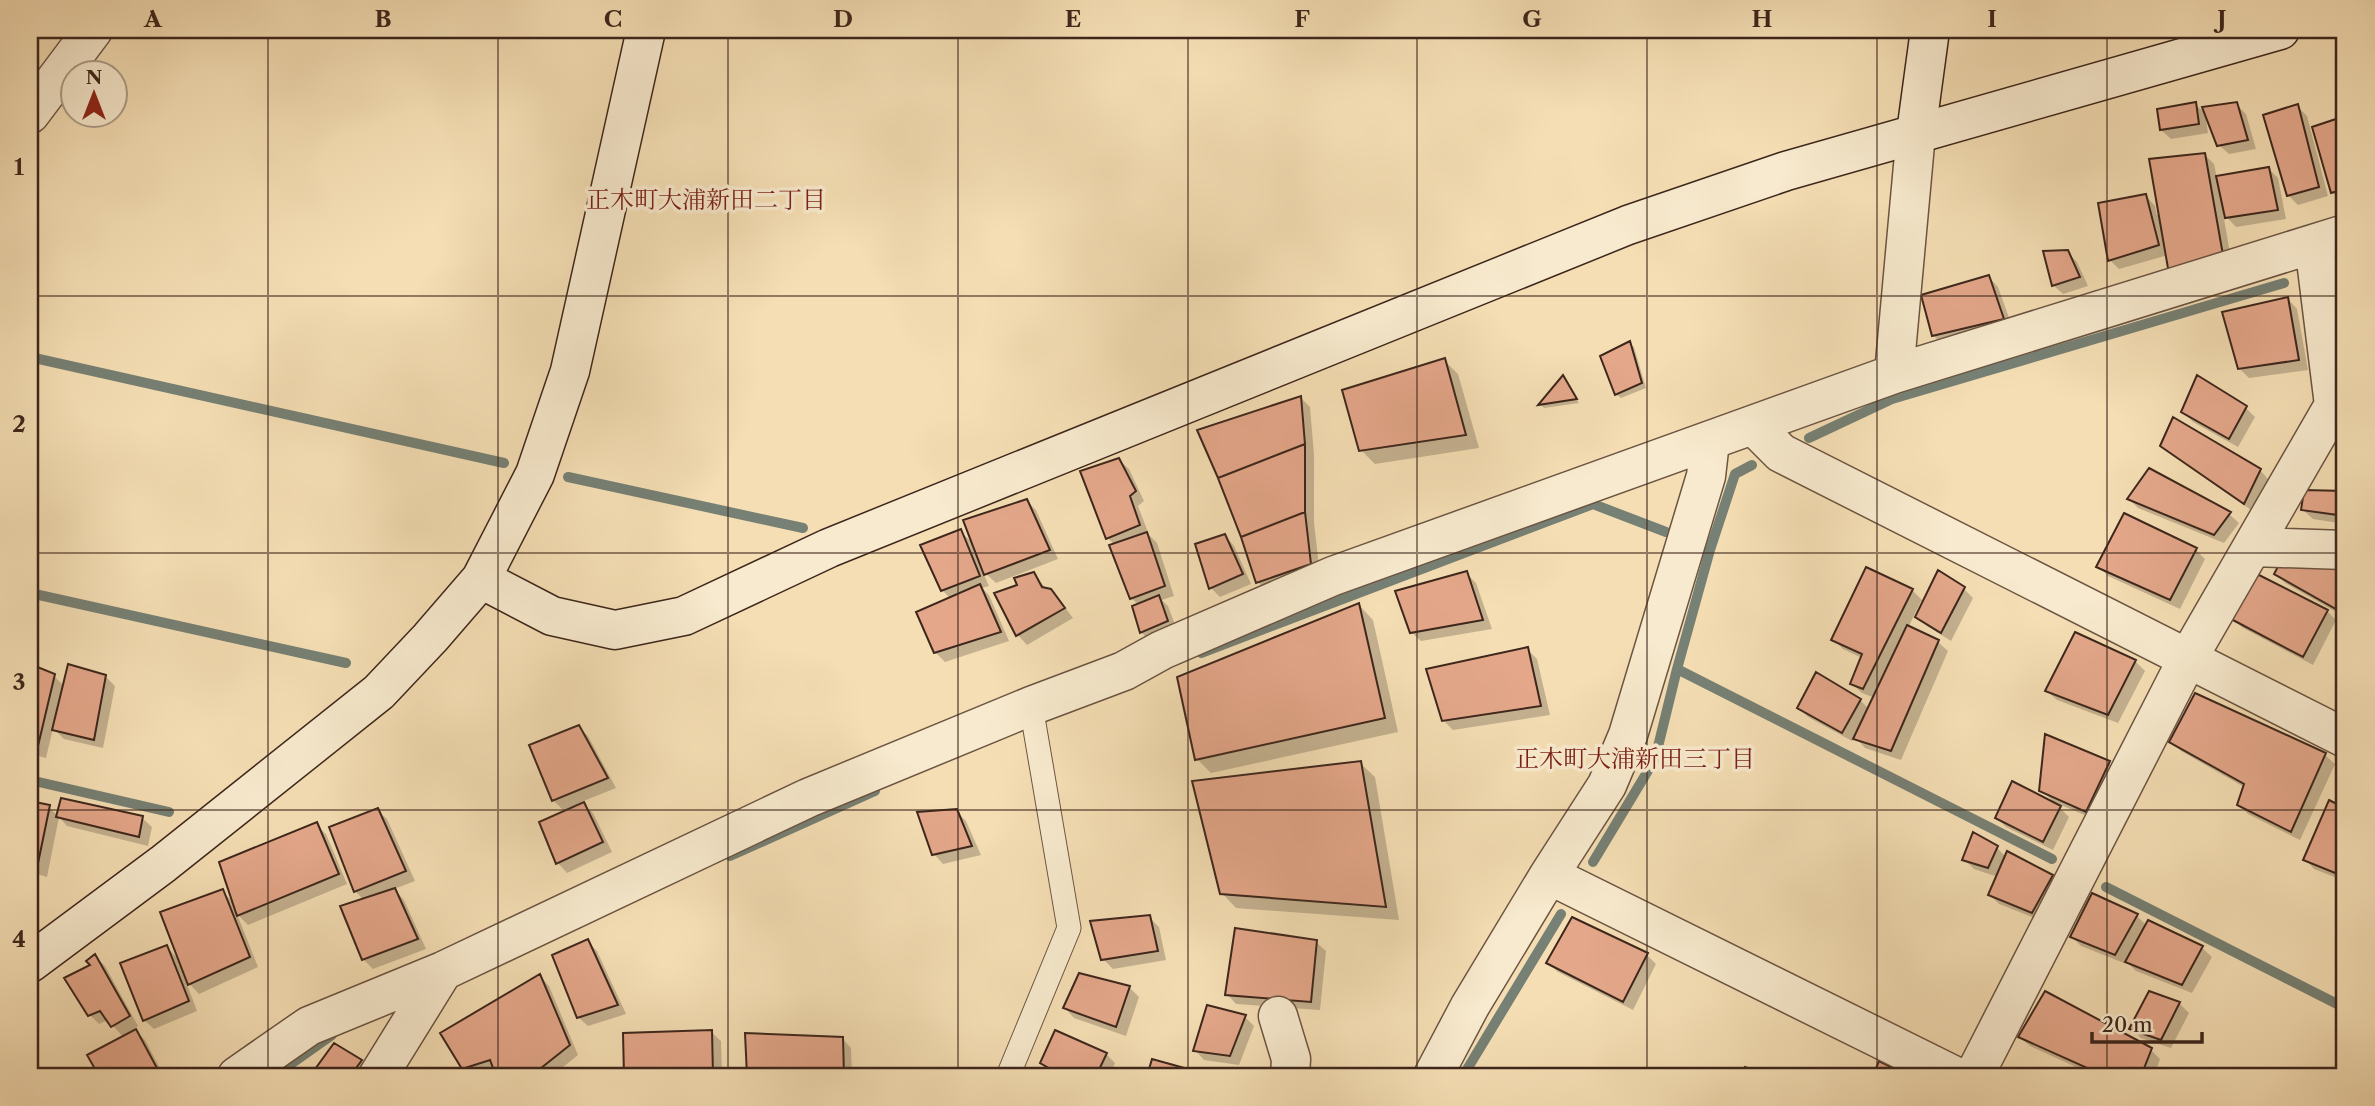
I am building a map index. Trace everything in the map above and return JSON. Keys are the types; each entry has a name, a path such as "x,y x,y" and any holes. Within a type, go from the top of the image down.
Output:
{"street":[{"path":"30,114 93,30"},
{"path":"30,964 163,864 379,692 481,579 535,474 570,371 646,30"},
{"path":"1894,374 1916,133 1930,30"},
{"path":"481,579 552,616 615,630 684,616 828,548 1628,225 1786,171 2268,32"},
{"path":"237,1076 309,1026 443,971 808,798 1031,706 1124,671 1162,650 1333,576 1894,374 2330,239 2339,404 2188,659 1974,1076"},
{"path":"1754,426 1781,453 2345,738"},
{"path":"1433,1076 1470,1006 1607,785 1628,735 1706,476 1710,441"},
{"path":"2254,547 2345,550"},
{"path":"1549,875 1955,1076"},
{"path":"378,1076 443,971"},
{"path":"1278,1016 1291,1059 1290,1076"}],"lane":[{"path":"1008,1076 1069,928 1031,706"}],"building":[{"path":"2196,102 2199,124 2160,130 2157,109"},
{"path":"2237,102 2248,140 2217,146 2202,107"},
{"path":"2298,104 2319,187 2287,196 2263,115"},
{"path":"2345,116 2345,189 2331,193 2312,127"},
{"path":"2205,153 2223,255 2169,274 2149,159"},
{"path":"2269,167 2278,210 2225,218 2216,176"},
{"path":"2146,194 2159,245 2108,261 2098,203"},
{"path":"2068,250 2080,277 2052,286 2043,251"},
{"path":"1989,275 2004,319 1932,336 1921,295"},
{"path":"2288,297 2299,360 2238,369 2222,312"},
{"path":"1630,341 1642,383 1615,395 1600,356"},
{"path":"1445,358 1466,435 1359,451 1342,390"},
{"path":"1563,375 1577,399 1538,405"},
{"path":"2197,375 2247,406 2229,439 2181,412"},
{"path":"1301,396 1305,444 1218,478 1197,430"},
{"path":"2173,417 2261,469 2244,504 2160,446"},
{"path":"1305,444 1305,512 1241,537 1218,478"},
{"path":"1119,458 1136,491 1130,496 1140,525 1106,539 1080,471"},
{"path":"2149,468 2231,512 2214,535 2127,499"},
{"path":"2304,490 2345,491 2345,516 2301,510"},
{"path":"1027,499 1050,550 984,575 963,520"},
{"path":"1305,512 1311,564 1256,583 1241,537"},
{"path":"2124,513 2197,548 2170,600 2096,567"},
{"path":"961,529 980,576 941,591 920,545"},
{"path":"1147,532 1165,586 1130,599 1109,545"},
{"path":"1225,534 1243,574 1209,589 1195,544"},
{"path":"2281,561 2345,568 2343,613 2274,574"},
{"path":"1866,567 1913,589 1863,689 1850,684 1862,654 1831,640"},
{"path":"1938,570 1965,587 1941,633 1915,617"},
{"path":"1467,571 1483,620 1410,633 1395,591"},
{"path":"1034,572 1042,587 1051,589 1065,608 1016,636 994,593 1017,585 1014,578"},
{"path":"2257,574 2328,610 2303,657 2231,619"},
{"path":"980,584 1001,632 934,653 916,612"},
{"path":"1159,595 1168,621 1140,633 1132,606"},
{"path":"1359,603 1385,718 1195,760 1177,677"},
{"path":"1907,625 1939,640 1891,751 1853,739"},
{"path":"2075,632 2136,660 2108,715 2045,691"},
{"path":"1528,647 1541,706 1442,721 1426,669"},
{"path":"30,664 55,674 37,750 30,748"},
{"path":"68,664 106,675 94,740 52,730"},
{"path":"1816,672 1861,699 1842,733 1797,708"},
{"path":"2195,693 2326,753 2291,832 2237,805 2244,784 2169,742"},
{"path":"579,725 608,778 552,801 529,745"},
{"path":"2045,734 2110,761 2086,812 2039,791"},
{"path":"1361,761 1386,907 1220,894 1192,781"},
{"path":"2012,781 2061,806 2043,842 1995,818"},
{"path":"61,798 143,816 139,837 56,817"},
{"path":"2329,800 2345,808 2345,877 2303,860"},
{"path":"30,801 50,805 37,868 30,866"},
{"path":"584,802 603,842 556,864 539,822"},
{"path":"378,808 406,871 354,892 329,827"},
{"path":"957,809 972,846 932,855 917,812"},
{"path":"317,822 339,874 237,916 219,862"},
{"path":"1973,832 1998,846 1988,868 1962,860"},
{"path":"2007,851 2053,875 2032,913 1988,895"},
{"path":"395,888 418,939 362,960 340,906"},
{"path":"223,889 250,957 188,985 160,912"},
{"path":"2092,893 2138,914 2115,955 2070,937"},
{"path":"1150,915 1158,951 1101,960 1090,921"},
{"path":"1572,917 1648,953 1623,1002 1546,963"},
{"path":"2148,920 2203,946 2182,985 2125,962"},
{"path":"1235,928 1317,940 1311,1002 1225,995"},
{"path":"588,939 618,1005 577,1018 552,955"},
{"path":"167,945 189,1001 143,1021 120,963"},
{"path":"95,954 130,1016 111,1027 100,1011 88,1016 64,978 90,965 86,961"},
{"path":"1079,973 1130,986 1116,1027 1063,1008"},
{"path":"540,974 570,1045 531,1076 496,1076 490,1060 462,1069 440,1033"},
{"path":"2045,991 2152,1048 2141,1076 2105,1076 2018,1037"},
{"path":"2149,991 2180,1002 2161,1040 2129,1029"},
{"path":"1207,1005 1246,1015 1230,1056 1193,1051"},
{"path":"136,1029 158,1070 147,1076 99,1076 87,1055"},
{"path":"712,1030 713,1076 624,1076 623,1033"},
{"path":"1055,1030 1107,1053 1096,1076 1063,1076 1040,1063"},
{"path":"745,1033 843,1037 844,1076 747,1076"},
{"path":"334,1043 362,1060 350,1076 310,1076"},
{"path":"1152,1059 1213,1076 1147,1076"},
{"path":"1879,1061 1909,1076 1873,1076"},
{"path":"1745,1067 1765,1076 1739,1076"}],"waterway":[{"path":"1809,438 1892,399 2284,283"},
{"path":"30,357 504,463"},
{"path":"1708,550 1735,474 1752,465"},
{"path":"568,477 803,528"},
{"path":"1201,653 1593,504 1666,532"},
{"path":"1593,862 1655,759 1710,550"},
{"path":"30,593 346,663"},
{"path":"1677,669 2052,859"},
{"path":"30,780 169,812"},
{"path":"730,856 875,791"},
{"path":"2106,887 2345,1008"},
{"path":"1463,1076 1561,914"},
{"path":"274,1076 332,1035"}],"district":[{"name":"正木町大浦新田二丁目","path":"706,199"},
{"name":"正木町大浦新田三丁目","path":"1635,758"}]}
